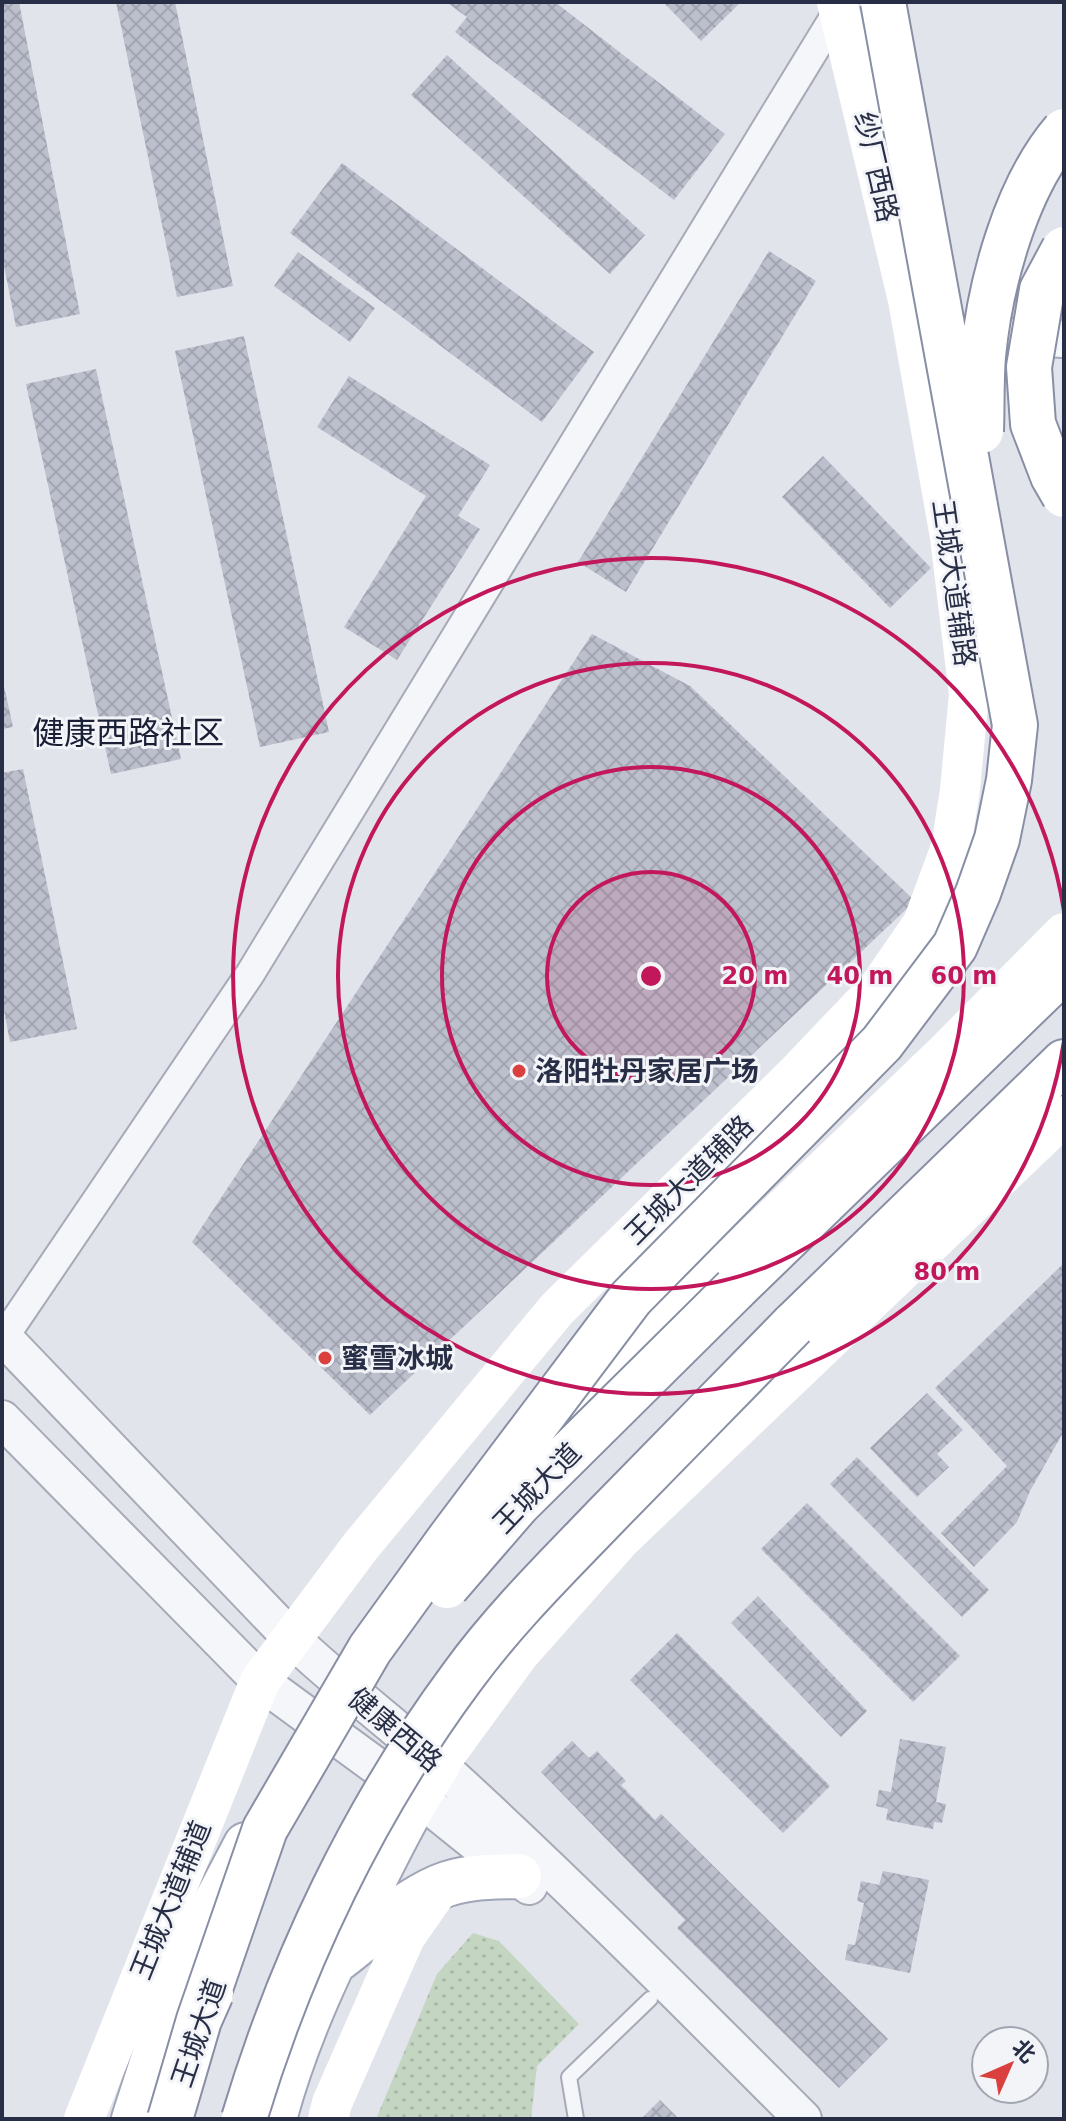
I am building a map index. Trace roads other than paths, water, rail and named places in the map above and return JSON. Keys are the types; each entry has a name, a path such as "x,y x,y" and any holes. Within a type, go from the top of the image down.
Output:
{"main road":[{"path":"883,2 1015,725"},
{"name":"纱厂西路","path":"838,7 908,300 913,333"},
{"path":"159,2119 199,2020 265,1829 370,1649 631,1298 882,1043 955,946 997,839 1009,780 1015,725 1015,669 1006,580 981,431 983,356 993,295 1018,208 1048,149 1064,131"},
{"path":"1064,249 1042,290 1029,367 1033,424 1053,476 1064,495"},
{"name":"王城大道辅路","path":"260,1681 370,1535 557,1309 795,1075 879,987 923,923 951,847 969,694 950,537 913,333"},
{"path":"134,2119 165,2023 205,1923 314,1720 340,1684 480,1513 583,1401 944,1054 1064,933"},
{"name":"王城大道","path":"170,2119 199,2020 280,1843 385,1665 414,1625 518,1504 1064,970"},
{"path":"244,2119 296,1971 347,1864 384,1795 455,1687 522,1603 793,1325 1064,1062"},
{"path":"793,1325 1064,1072"},
{"path":"793,1325 1064,1105"},
{"path":"274,2119 286,2074 330,1966 428,1780 519,1654 621,1539 1064,1116"},
{"name":"王城大道辅道","path":"84,2119 260,1681"},
{"path":"330,1966 411,1904 440,1887 475,1878 519,1876"},
{"path":"328,2119 332,2103 405,1937 440,1887"}],"street":[{"path":"3,1336 250,974 838,7"},
{"path":"913,333 1064,339"},
{"name":"健康西路","path":"3,1336 292,1639 340,1684 519,1876 650,1999 768,2119"},
{"name":"健康西路","path":"2,1419 260,1681 314,1720 428,1780 665,1981 803,2119"}],"lane":[{"path":"576,2119 569,2077 650,1999"}],"place":[{"name":"洛阳牡丹家居广场","path":"519,1071"},
{"name":"蜜雪冰城","path":"325,1358"}],"district":[{"name":"健康西路社区","path":"128,733"}]}
